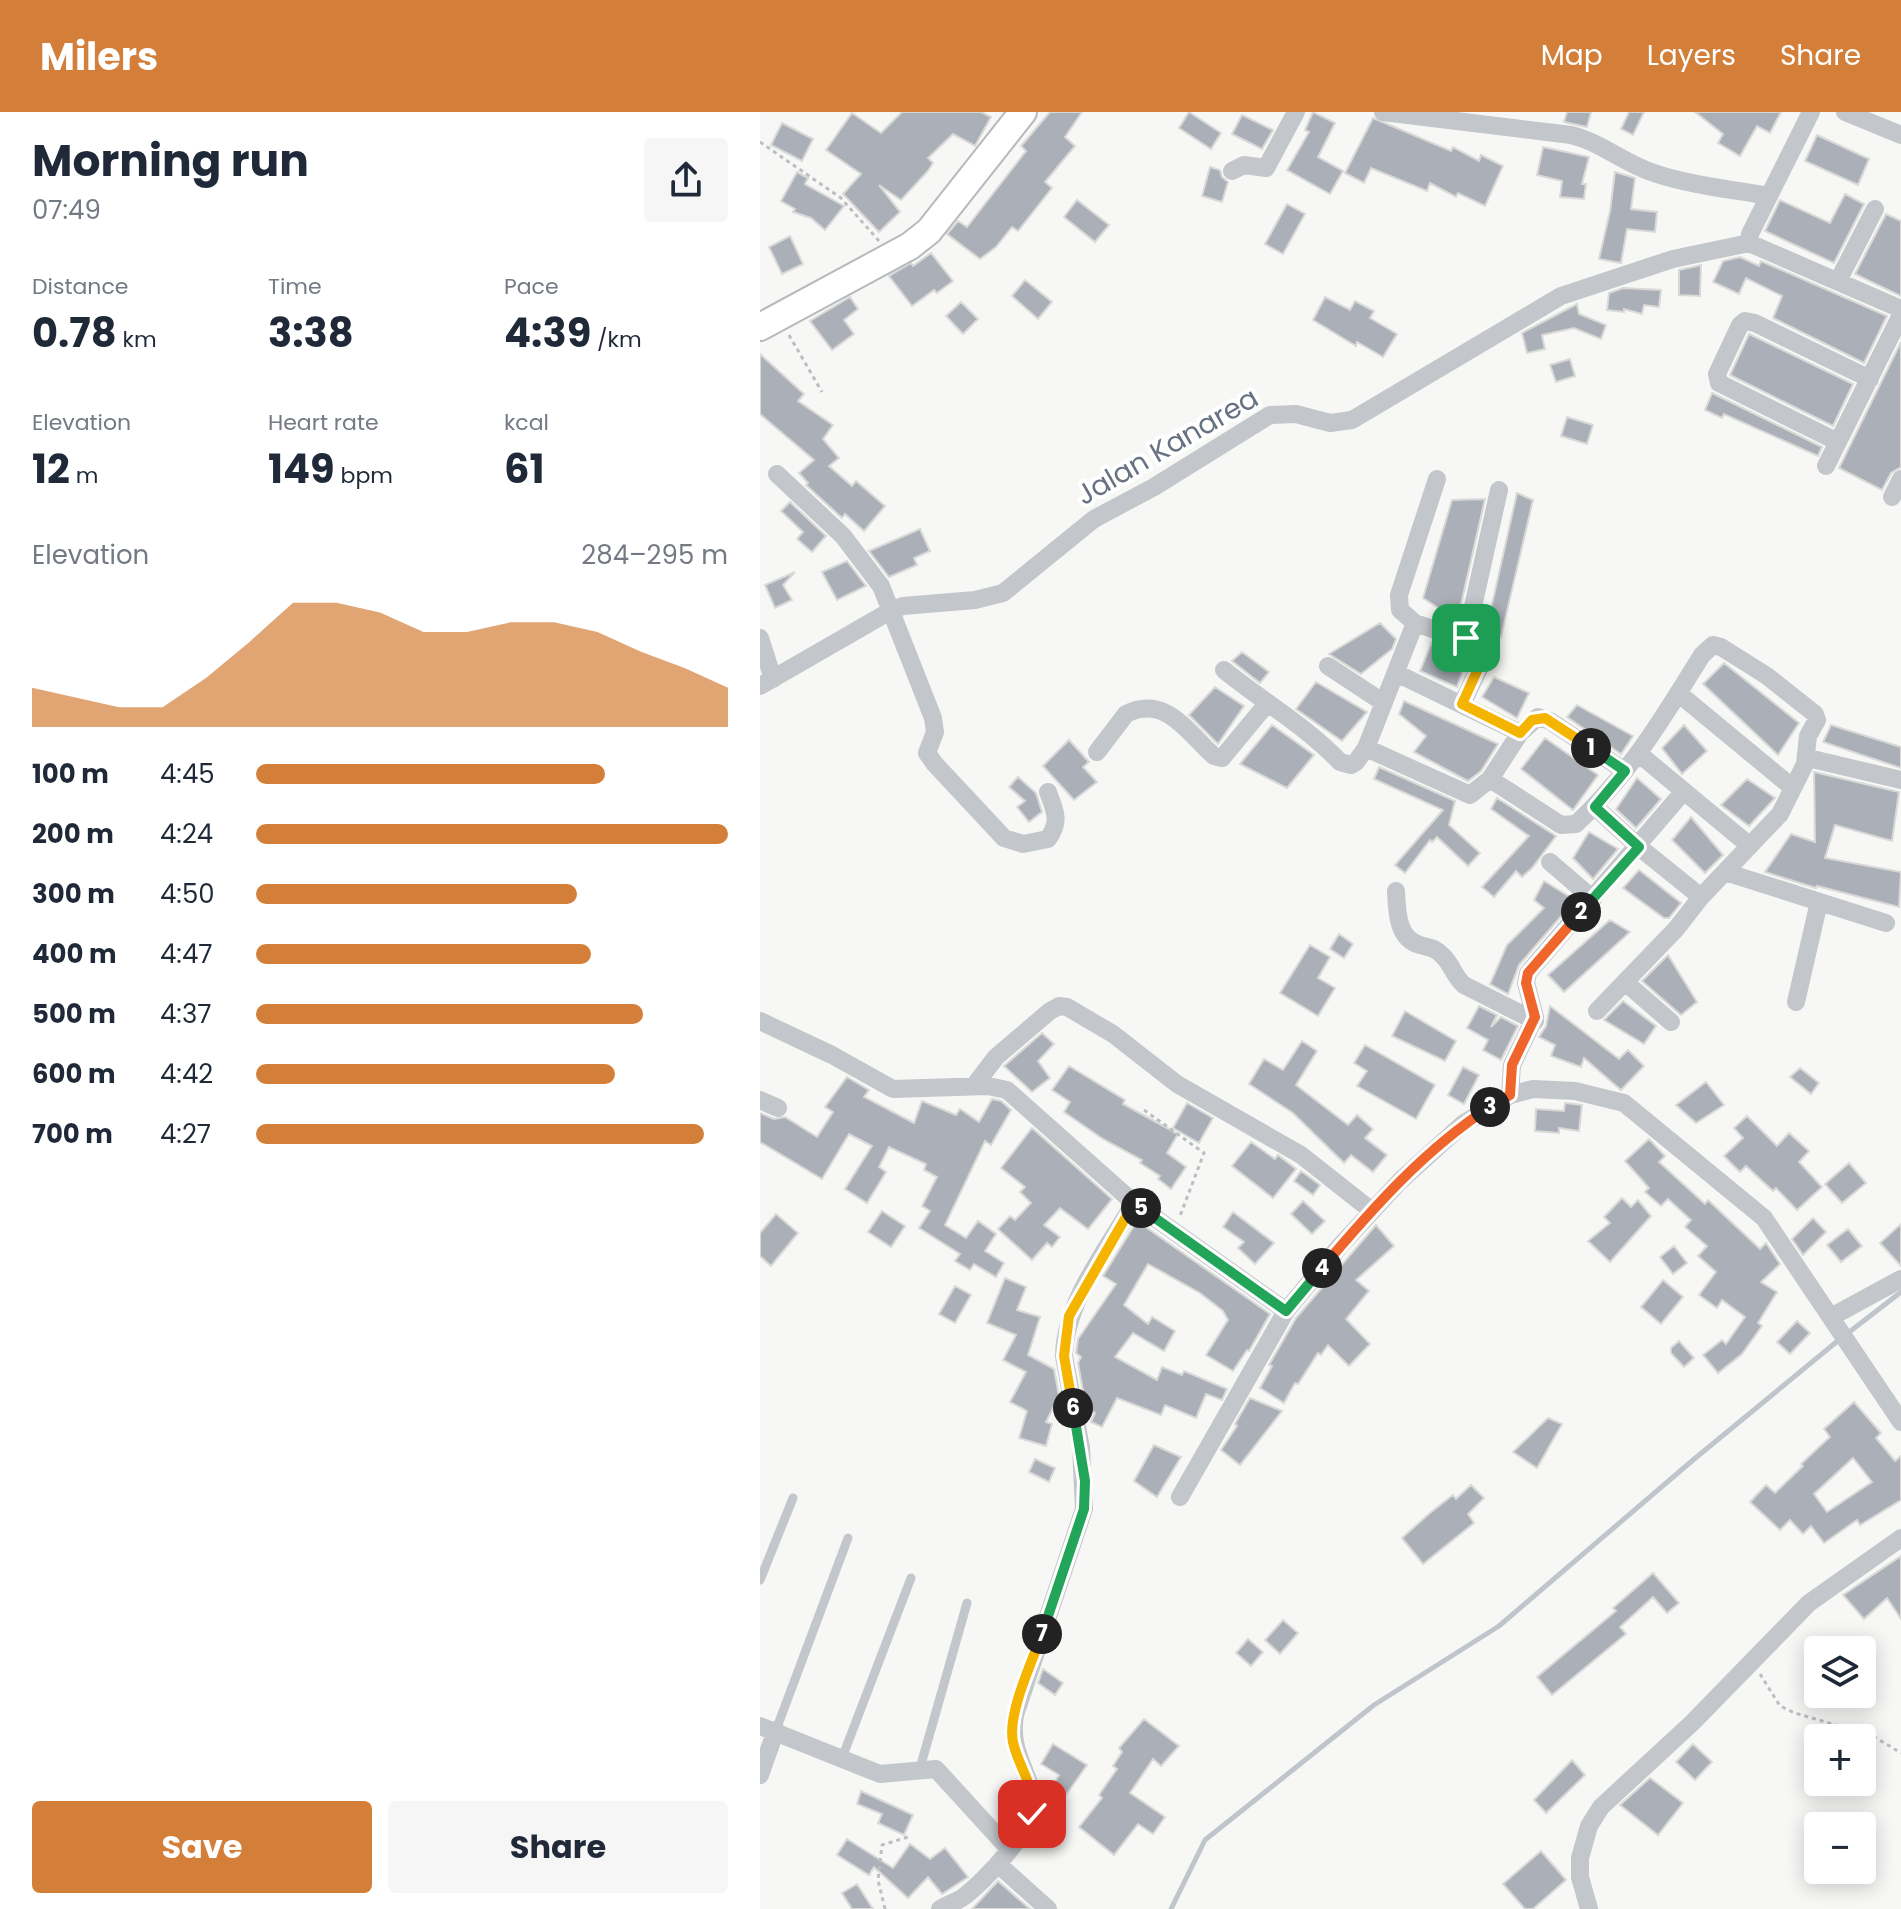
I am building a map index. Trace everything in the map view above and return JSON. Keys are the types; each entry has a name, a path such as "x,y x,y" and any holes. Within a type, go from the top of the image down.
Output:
{"street":[{"path":"770,322 910,246 929,231 1023,112"},
{"path":"1232,171 1244,165 1266,168 1296,112"},
{"path":"1383,112 1591,139 1626,163 1668,178 1769,196"},
{"path":"1811,112 1750,234 1749,243 1901,309"},
{"path":"1845,112 1901,135"},
{"path":"1838,281 1875,209"},
{"name":"Jalan Kanarea","path":"767,683 892,610 903,606 975,600 1003,593 1094,519 1154,487 1270,415 1296,414 1330,423 1352,420 1561,296 1673,259 1749,243"},
{"path":"1826,466 1901,315"},
{"path":"1838,442 1719,383 1717,374 1740,325 1745,321 1755,323 1870,379"},
{"path":"777,474 843,536 881,586 933,718 935,732 927,753 934,763 1004,838 1016,844 1048,839 1056,828 1058,817 1048,792"},
{"path":"1437,479 1399,595 1400,610 1415,623 1479,643 1484,656 1462,704"},
{"path":"1892,497 1901,479"},
{"path":"1466,638 1499,490"},
{"path":"1224,670 1266,705 1301,728 1340,762 1351,765 1366,748 1415,623"},
{"path":"760,638 767,683"},
{"path":"1490,779 1561,825 1576,824 1595,807 1625,771 1702,655 1710,647 1718,645 1767,676 1815,714 1817,720 1808,737 1808,758 1780,814 1597,1011"},
{"path":"1328,666 1384,703"},
{"path":"1396,673 1520,733"},
{"path":"1678,693 1793,788"},
{"path":"1097,752 1126,714 1149,709 1172,715 1214,756 1222,758 1266,705"},
{"path":"1366,748 1470,795 1490,779 1532,720 1545,718 1625,771"},
{"path":"1638,753 1750,846"},
{"path":"1808,758 1901,780"},
{"path":"1510,1095 1512,1065 1535,1021 1526,983 1528,973 1684,791"},
{"path":"1595,807 1701,897"},
{"path":"1550,862 1593,899"},
{"path":"1725,872 1886,923"},
{"path":"1396,891 1399,924 1413,942 1436,949 1450,962 1464,985 1535,1021"},
{"path":"1796,1002 1819,902"},
{"path":"1625,982 1671,1022"},
{"path":"974,1086 996,1057 1050,1011 1063,1005 1113,1034 1177,1084 1301,1155 1372,1211"},
{"path":"760,1021 832,1055 893,1089 998,1087 1015,1095 1134,1203 1286,1311"},
{"path":"1180,1497 1286,1311 1372,1211 1463,1124 1510,1095 1533,1089 1601,1095 1637,1112 1764,1218 1901,1422"},
{"path":"760,1100 778,1108"},
{"path":"942,1908 962,1898 1004,1857 1032,1814 1034,1805 1012,1740 1015,1715 1084,1509 1085,1481 1064,1340 1069,1316 1134,1203"},
{"path":"1834,1321 1901,1279"},
{"path":"1589,1909 1580,1877 1580,1858 1589,1826 1595,1817 1809,1603 1901,1538"},
{"path":"760,1775 768,1728 880,1774 920,1768 936,1769 1048,1909"}],"lane":[{"path":"760,1580 793,1498"},
{"path":"768,1728 848,1538"},
{"path":"842,1758 911,1578"},
{"path":"920,1768 967,1603"}],"path":[{"path":"760,142 841,198 880,242 889,257"},
{"path":"770,322 822,392"},
{"path":"1144,1110 1204,1153 1174,1231"},
{"path":"1752,1661 1780,1706 1873,1736 1901,1753"},
{"path":"885,1909 878,1880 882,1845 911,1836"}],"building":[{"path":"902,112 981,112 991,117 975,146 953,134 928,158 933,163 928,171 901,200 879,185 900,212 879,232 843,194 861,174 826,150 852,113 881,133"},
{"path":"1050,112 1082,112 1065,137 1075,146 1045,182 1052,188 1018,231 1012,227 996,247 980,259 947,234 958,221 967,227 1026,151 1021,146"},
{"path":"1189,112 1221,133 1211,149 1179,128"},
{"path":"1313,112 1335,123 1318,157 1343,171 1330,194 1287,170 1309,132 1305,130"},
{"path":"1567,112 1591,112 1587,127 1564,122"},
{"path":"1629,112 1644,112 1633,135 1621,129"},
{"path":"1695,112 1781,112 1770,133 1757,126 1740,156 1718,143 1723,134"},
{"path":"1242,115 1273,130 1262,149 1232,134"},
{"path":"1373,118 1451,151 1453,147 1479,161 1481,155 1503,166 1485,206 1458,193 1456,197 1430,183 1427,191 1371,168 1364,183 1345,173"},
{"path":"782,123 813,139 802,161 771,145"},
{"path":"1817,135 1869,159 1858,185 1805,161"},
{"path":"1543,147 1589,157 1582,184 1586,184 1584,199 1560,197 1562,181 1537,175"},
{"path":"1210,167 1220,170 1228,182 1222,202 1202,196"},
{"path":"797,172 808,178 805,184 844,206 825,230 811,218 793,212 795,209 781,201"},
{"path":"1615,172 1635,178 1631,209 1657,212 1655,232 1627,229 1621,263 1599,259"},
{"path":"1845,194 1864,204 1834,263 1765,231 1780,200 1830,223"},
{"path":"1077,200 1109,225 1095,242 1064,217"},
{"path":"1287,204 1305,214 1283,254 1265,244"},
{"path":"1886,214 1901,221 1901,296 1855,274"},
{"path":"790,236 803,264 782,274 769,247"},
{"path":"931,253 953,281 912,306 889,276 911,263 913,266"},
{"path":"1740,257 1759,266 1761,261 1887,316 1864,363 1773,318 1782,296 1746,278 1739,294 1713,282 1723,261"},
{"path":"1701,265 1700,296 1679,295 1679,270"},
{"path":"1025,280 1052,302 1038,319 1012,296"},
{"path":"1623,288 1661,290 1659,307 1644,305 1642,314 1624,309 1624,312 1607,310 1609,293"},
{"path":"850,297 858,309 844,320 854,334 832,350 810,321"},
{"path":"1325,297 1350,310 1355,301 1374,311 1370,318 1397,334 1383,357 1357,342 1356,346 1313,320"},
{"path":"961,302 978,319 963,334 946,316"},
{"path":"1577,304 1579,314 1606,325 1601,339 1574,328 1542,335 1545,349 1527,353 1522,333"},
{"path":"1749,334 1853,384 1833,426 1730,375"},
{"path":"1901,342 1901,467 1891,473 1882,490 1839,468"},
{"path":"760,354 804,394 798,401 833,425 823,439 839,458 829,466 852,486 856,481 885,506 864,531 845,514 842,518 806,485 808,483 799,473 814,460 760,414"},
{"path":"1570,359 1575,376 1556,382 1550,365"},
{"path":"1712,393 1822,447 1818,456 1724,414 1722,418 1705,410"},
{"path":"1567,417 1593,425 1587,444 1561,436"},
{"path":"1517,493 1533,500 1501,637 1486,631"},
{"path":"1485,499 1457,620 1423,598 1452,500"},
{"path":"790,502 826,536 812,552 797,539 803,532 781,511"},
{"path":"920,529 930,551 914,558 917,565 889,577 869,551"},
{"path":"847,561 866,586 837,600 822,572"},
{"path":"795,572 783,585 792,600 775,608 765,585"},
{"path":"1380,623 1396,639 1392,649 1361,674 1329,654"},
{"path":"1432,642 1468,655 1457,687 1420,671"},
{"path":"1242,652 1269,672 1260,683 1232,661"},
{"path":"1724,663 1799,723 1778,755 1703,684"},
{"path":"1494,677 1529,693 1517,718 1482,697"},
{"path":"1316,682 1367,712 1342,741 1296,709"},
{"path":"1215,687 1244,706 1218,744 1189,715"},
{"path":"1404,701 1498,744 1481,771 1468,781 1414,752 1426,736 1399,714"},
{"path":"1577,705 1633,736 1621,754 1567,717"},
{"path":"1272,725 1314,755 1287,788 1240,764"},
{"path":"1684,725 1707,751 1682,774 1662,748"},
{"path":"1831,725 1901,747 1901,768 1823,742"},
{"path":"1545,738 1598,775 1573,810 1521,769"},
{"path":"1069,740 1089,762 1083,767 1097,782 1074,800 1043,766"},
{"path":"1379,767 1455,801 1449,825 1480,853 1468,866 1437,837 1432,842 1430,840 1405,873 1395,865 1443,810 1374,779"},
{"path":"1814,772 1899,792 1892,841 1835,825 1825,858 1901,872 1899,907 1816,888 1765,872 1791,834 1815,842"},
{"path":"1018,777 1036,793 1042,812 1029,822 1017,807 1025,801 1009,787"},
{"path":"1637,778 1661,799 1636,828 1616,809"},
{"path":"1747,779 1775,798 1749,826 1721,805"},
{"path":"1497,798 1556,836 1532,868 1522,877 1516,871 1494,897 1482,887 1529,836 1491,809"},
{"path":"1691,817 1723,855 1705,873 1672,840"},
{"path":"1589,832 1618,849 1593,879 1573,858"},
{"path":"1639,870 1681,903 1669,918 1664,918 1623,888"},
{"path":"1544,881 1575,900 1519,965 1508,994 1490,984 1507,945 1544,908 1534,900"},
{"path":"1610,920 1630,932 1564,992 1548,975"},
{"path":"1339,934 1353,944 1344,958 1330,949"},
{"path":"1310,945 1330,957 1318,978 1335,988 1318,1016 1280,993"},
{"path":"1668,955 1697,1002 1681,1015 1642,981"},
{"path":"1623,1001 1656,1026 1644,1044 1604,1020"},
{"path":"1479,1006 1497,1015 1491,1027 1501,1017 1518,1026 1501,1060 1483,1050 1488,1040 1467,1028"},
{"path":"1550,1006 1619,1059 1628,1050 1644,1066 1621,1090 1584,1058 1581,1067 1551,1056 1555,1045 1539,1037 1546,1026"},
{"path":"1405,1011 1456,1041 1445,1061 1392,1036"},
{"path":"1042,1033 1054,1044 1038,1061 1050,1078 1032,1092 1004,1066"},
{"path":"1302,1041 1317,1051 1296,1085 1348,1125 1357,1115 1373,1129 1365,1138 1387,1155 1373,1172 1351,1155 1344,1163 1293,1113 1249,1084 1264,1059 1283,1070"},
{"path":"1365,1045 1435,1085 1416,1119 1357,1086 1367,1071 1354,1063"},
{"path":"1069,1066 1125,1100 1123,1104 1178,1134 1167,1153 1186,1167 1171,1189 1158,1179 1160,1176 1140,1163 1142,1160 1103,1139 1064,1112 1070,1102 1052,1090"},
{"path":"1463,1067 1479,1075 1464,1104 1448,1095"},
{"path":"1800,1068 1819,1083 1811,1094 1790,1077"},
{"path":"847,1077 869,1090 864,1097 914,1123 922,1101 956,1115 960,1109 979,1122 992,1099 1001,1101 1011,1110 991,1145 985,1141 945,1225 966,1238 978,1221 996,1234 985,1251 1004,1263 996,1277 974,1264 970,1270 955,1261 960,1254 919,1228 930,1211 922,1206 937,1177 924,1170 926,1164 889,1147 879,1167 886,1172 867,1203 845,1189 872,1146 849,1134 822,1179 760,1142 760,1113 774,1119 785,1117 817,1137 833,1112 825,1107"},
{"path":"1706,1082 1724,1105 1696,1123 1676,1105"},
{"path":"1187,1103 1213,1118 1199,1143 1173,1128"},
{"path":"1565,1103 1582,1105 1579,1131 1559,1128 1559,1133 1535,1131 1536,1109 1564,1111"},
{"path":"1747,1116 1777,1146 1789,1133 1809,1151 1799,1162 1822,1187 1797,1210 1776,1188 1773,1191 1746,1166 1740,1172 1724,1156 1743,1138 1734,1128"},
{"path":"1032,1128 1112,1199 1088,1229 1060,1208 1044,1225 1060,1237 1052,1247 1047,1243 1032,1260 998,1229 1010,1216 1015,1220 1031,1203 1020,1192 1025,1187 1001,1168"},
{"path":"1649,1139 1665,1156 1659,1162 1705,1204 1708,1200 1760,1249 1766,1243 1780,1264 1761,1282 1777,1292 1758,1323 1762,1326 1742,1354 1718,1373 1703,1355 1722,1340 1726,1344 1745,1317 1722,1300 1717,1308 1699,1295 1716,1272 1698,1256 1707,1246 1685,1227 1691,1220 1668,1199 1661,1206 1645,1192 1649,1188 1625,1161"},
{"path":"1251,1142 1275,1159 1278,1155 1296,1169 1273,1198 1232,1166"},
{"path":"1849,1163 1866,1183 1842,1203 1825,1184"},
{"path":"1301,1171 1320,1185 1313,1195 1294,1181"},
{"path":"1622,1198 1631,1207 1638,1200 1651,1216 1610,1262 1588,1241 1610,1223 1604,1217"},
{"path":"1303,1201 1325,1221 1312,1234 1291,1214"},
{"path":"882,1211 905,1226 891,1247 868,1232"},
{"path":"1233,1212 1274,1243 1255,1264 1238,1248 1244,1242 1223,1227"},
{"path":"776,1214 798,1233 771,1266 760,1256 760,1233"},
{"path":"1813,1218 1826,1232 1803,1255 1792,1239"},
{"path":"1137,1221 1270,1314 1249,1351 1233,1371 1206,1355 1228,1320 1223,1311 1200,1293 1148,1264 1124,1305 1148,1324 1152,1317 1175,1331 1164,1351 1133,1333 1115,1357 1157,1380 1162,1367 1182,1375 1184,1371 1227,1389 1222,1400 1206,1394 1196,1418 1165,1405 1161,1415 1117,1398 1102,1427 1091,1422 1095,1413 1086,1408 1078,1363 1081,1357 1076,1353 1078,1339 1116,1284 1103,1276"},
{"path":"1901,1224 1901,1266 1880,1243"},
{"path":"1376,1225 1394,1246 1356,1280 1369,1291 1346,1319 1370,1344 1349,1366 1328,1345 1321,1355 1318,1353 1298,1384 1295,1383 1284,1403 1260,1388 1272,1366 1269,1365 1296,1318"},
{"path":"1848,1229 1862,1246 1841,1262 1827,1245"},
{"path":"1674,1246 1687,1263 1673,1274 1660,1257"},
{"path":"1005,1278 1026,1287 1017,1310 1040,1317 1028,1355 1054,1369 1059,1396 1046,1422 1052,1424 1046,1446 1019,1438 1027,1411 1010,1402 1026,1372 1003,1360 1016,1335 987,1323"},
{"path":"1663,1280 1683,1297 1661,1324 1641,1307"},
{"path":"955,1286 971,1295 955,1323 939,1314"},
{"path":"1797,1321 1810,1333 1790,1354 1777,1342"},
{"path":"1679,1341 1694,1358 1684,1367 1671,1353 1671,1348"},
{"path":"1250,1398 1282,1411 1240,1465 1221,1450"},
{"path":"1854,1402 1881,1433 1876,1438 1895,1461 1901,1456 1901,1500 1860,1525 1857,1520 1824,1543 1811,1526 1803,1534 1790,1520 1780,1530 1750,1502 1766,1485 1775,1493 1803,1466 1801,1464 1830,1437 1824,1429","holes":["1853,1458 1872,1482 1827,1512 1814,1494"]},
{"path":"1548,1418 1562,1424 1537,1468 1513,1452"},
{"path":"1154,1445 1181,1457 1157,1497 1134,1481"},
{"path":"1035,1459 1055,1468 1049,1482 1029,1472"},
{"path":"1471,1485 1484,1498 1468,1514 1474,1523 1423,1564 1402,1538 1453,1495 1456,1499"},
{"path":"1901,1556 1901,1619 1887,1598 1864,1619 1843,1595"},
{"path":"1653,1573 1679,1603 1667,1613 1653,1597 1620,1627 1626,1634 1552,1695 1537,1677 1616,1611 1613,1608"},
{"path":"1283,1620 1298,1633 1280,1654 1265,1640"},
{"path":"1248,1639 1263,1652 1251,1666 1236,1653"},
{"path":"1043,1669 1063,1683 1055,1695 1038,1683"},
{"path":"1144,1719 1179,1746 1161,1766 1153,1759 1130,1793 1165,1817 1153,1834 1138,1824 1114,1855 1079,1827 1102,1798 1099,1795 1117,1769 1113,1766 1122,1752 1119,1748"},
{"path":"1053,1744 1087,1765 1064,1798 1050,1790 1059,1775 1041,1764"},
{"path":"1693,1744 1712,1762 1695,1780 1676,1762"},
{"path":"1572,1760 1585,1775 1546,1813 1534,1800"},
{"path":"1650,1778 1683,1803 1658,1835 1620,1805"},
{"path":"861,1791 913,1815 904,1835 878,1823 882,1814 857,1804"},
{"path":"847,1839 893,1868 910,1844 930,1859 945,1848 968,1877 942,1894 928,1877 908,1898 874,1867 869,1875 837,1855"},
{"path":"1541,1851 1566,1880 1533,1909 1525,1909 1503,1884"},
{"path":"998,1881 1015,1896 1030,1909 972,1909"},
{"path":"857,1884 873,1909 852,1909 842,1893"}],"waterway":[{"path":"1848,1333 1901,1292"},
{"path":"1171,1909 1205,1840 1374,1705 1499,1626 1840,1339"}],"route":[{"path":"1032,1814 1033,1796 1016,1754 1012,1730 1084,1509 1085,1481 1064,1340 1069,1316 1134,1203 1286,1311 1400,1181 1463,1124 1510,1095 1512,1065 1536,1014 1526,983 1530,969 1639,847 1595,807 1625,771 1545,718 1532,720 1520,733 1462,704 1484,656 1479,643 1466,638"}]}
